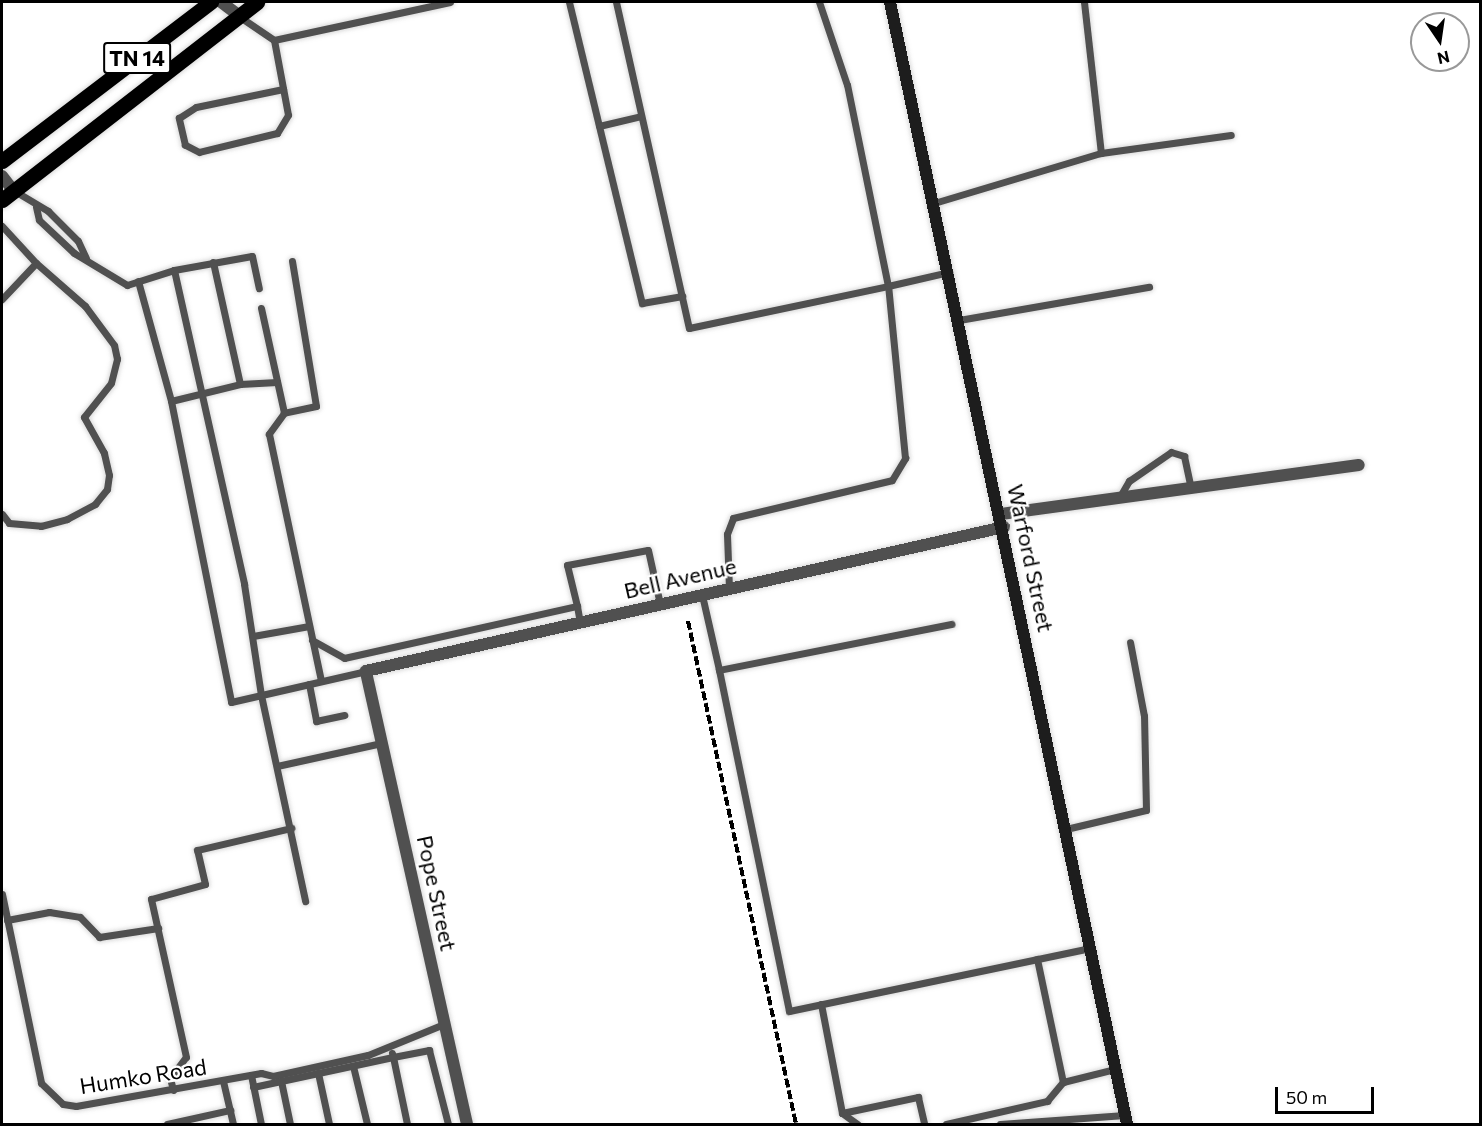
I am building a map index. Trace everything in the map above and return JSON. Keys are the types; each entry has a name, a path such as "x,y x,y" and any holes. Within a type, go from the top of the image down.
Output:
{"main road":[{"name":"TN 14","path":"2,161 211,2"},
{"name":"TN 14","path":"7,194 257,2"},
{"name":"Warford Street","path":"890,2 1004,527 1126,1120"}],"street":[{"path":"221,2 238,15"},
{"path":"2,176 7,194"},
{"path":"1001,514 1359,465"},
{"name":"Bell Avenue","path":"366,671 1004,527"},
{"name":"Pope Street","path":"366,671 467,1125"}],"lane":[{"path":"274,40 422,4 450,2"},
{"path":"569,2 642,303 682,296"},
{"path":"616,2 689,328 949,272"},
{"path":"729,589 727,534 733,518 892,480 905,458 888,286 847,85 819,2"},
{"path":"1084,2 1101,153"},
{"path":"238,15 274,40 283,88 288,115 277,133 199,152 185,145 179,118 196,107 283,88"},
{"path":"599,126 641,116"},
{"path":"934,203 1101,153 1231,135"},
{"path":"7,194 48,211 78,241 86,258"},
{"path":"36,207 39,220 86,258 127,285 174,270 252,256 259,288"},
{"path":"2,226 36,263 85,306 114,345 117,359 111,384 84,417 104,453 107,489 95,504 41,526 9,523 2,514"},
{"path":"292,261 316,406 284,413 269,434 321,681"},
{"path":"213,262 240,384"},
{"path":"2,299 36,263"},
{"path":"174,270 253,636 261,695 305,901"},
{"path":"138,281 171,401 231,702 366,671"},
{"path":"959,320 1149,287"},
{"path":"261,308 284,413"},
{"path":"171,401 240,384 277,382"},
{"path":"1119,498 1129,481 1171,452 1184,456 1191,488"},
{"path":"580,622 567,565 648,550 660,604"},
{"path":"702,595 789,1011 1090,948"},
{"path":"312,640 344,658 577,606"},
{"path":"719,670 952,624"},
{"path":"253,636 309,626"},
{"path":"1066,828 1146,810 1144,716 1130,642"},
{"path":"309,684 316,721 344,715"},
{"path":"277,766 382,743"},
{"path":"173,1090 170,1078 186,1057 151,898 205,884 197,850 291,828"},
{"name":"Humko Road","path":"2,894 48,1094 76,1106 251,1075 273,1076 391,1048 444,1024"},
{"path":"7,920 49,912 80,917 99,937 158,928"},
{"path":"1037,959 1063,1082"},
{"path":"821,1004 842,1113 857,1125"},
{"path":"391,1048 407,1125"},
{"path":"253,1087 429,1050 448,1125"},
{"path":"353,1066 367,1125"},
{"path":"946,1125 1047,1101 1063,1082 1115,1069"},
{"path":"318,1073 329,1125"},
{"path":"251,1075 261,1125"},
{"path":"223,1081 233,1125"},
{"path":"281,1081 290,1125"},
{"path":"842,1113 918,1097 924,1125"},
{"path":"167,1125 230,1110"},
{"path":"1000,1125 1126,1120"}],"railway":[{"path":"688,621 796,1124"}]}
